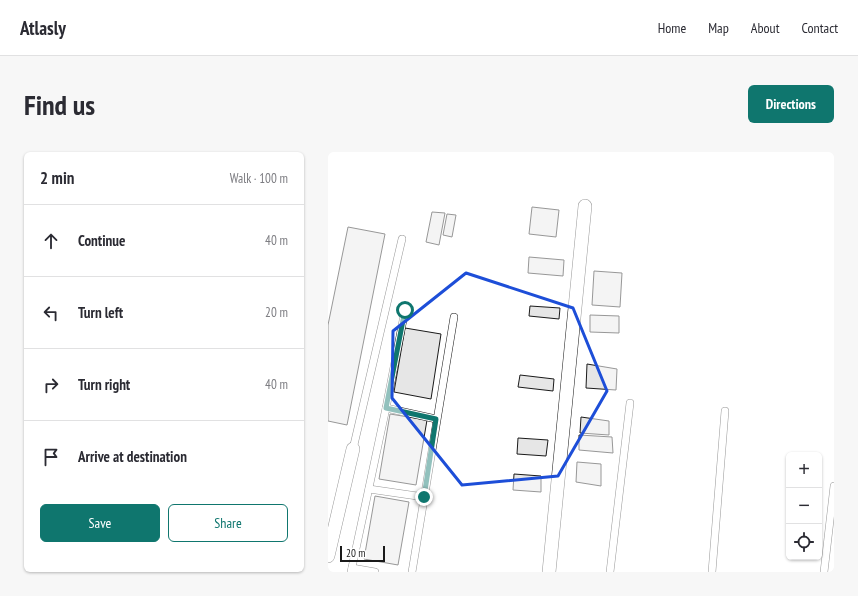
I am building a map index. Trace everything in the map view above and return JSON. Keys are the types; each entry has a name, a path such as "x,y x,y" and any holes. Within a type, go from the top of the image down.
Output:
{"street":[{"path":"549,572 585,206"},
{"path":"328,556 353,449"}],"lane":[{"path":"353,449 402,239"},
{"path":"375,572 352,570 405,310"},
{"path":"412,572 454,317"},
{"path":"610,572 630,403"},
{"path":"386,408 436,419"},
{"path":"712,572 725,411"},
{"path":"824,572 834,486"},
{"path":"369,489 424,497"}],"highlighted area":[{"path":"466,273 573,308 607,391 558,476 462,485 392,398 393,331"}],"building":[{"path":"532,207 559,210 556,237 529,234"},
{"path":"432,212 445,213 439,245 426,242"},
{"path":"447,214 456,215 452,237 443,235"},
{"path":"348,227 385,234 347,425 328,421 328,325"},
{"path":"529,257 564,260 563,276 528,273"},
{"path":"594,271 622,273 620,307 592,305"},
{"path":"530,306 560,308 559,319 529,316"},
{"path":"590,315 619,316 619,333 590,332"},
{"path":"405,328 441,334 431,399 394,392"},
{"path":"587,364 617,369 616,390 586,388"},
{"path":"520,375 554,379 553,391 518,387"},
{"path":"390,414 427,420 416,485 379,479"},
{"path":"581,417 609,421 609,435 580,433"},
{"path":"579,435 612,437 613,453 579,450"},
{"path":"518,438 548,440 546,456 517,454"},
{"path":"577,462 601,464 601,486 576,482"},
{"path":"514,474 541,476 541,492 513,490"},
{"path":"375,496 409,502 398,565 364,559"}],"route":[{"path":"405,310 386,408 436,419 424,497"}]}
